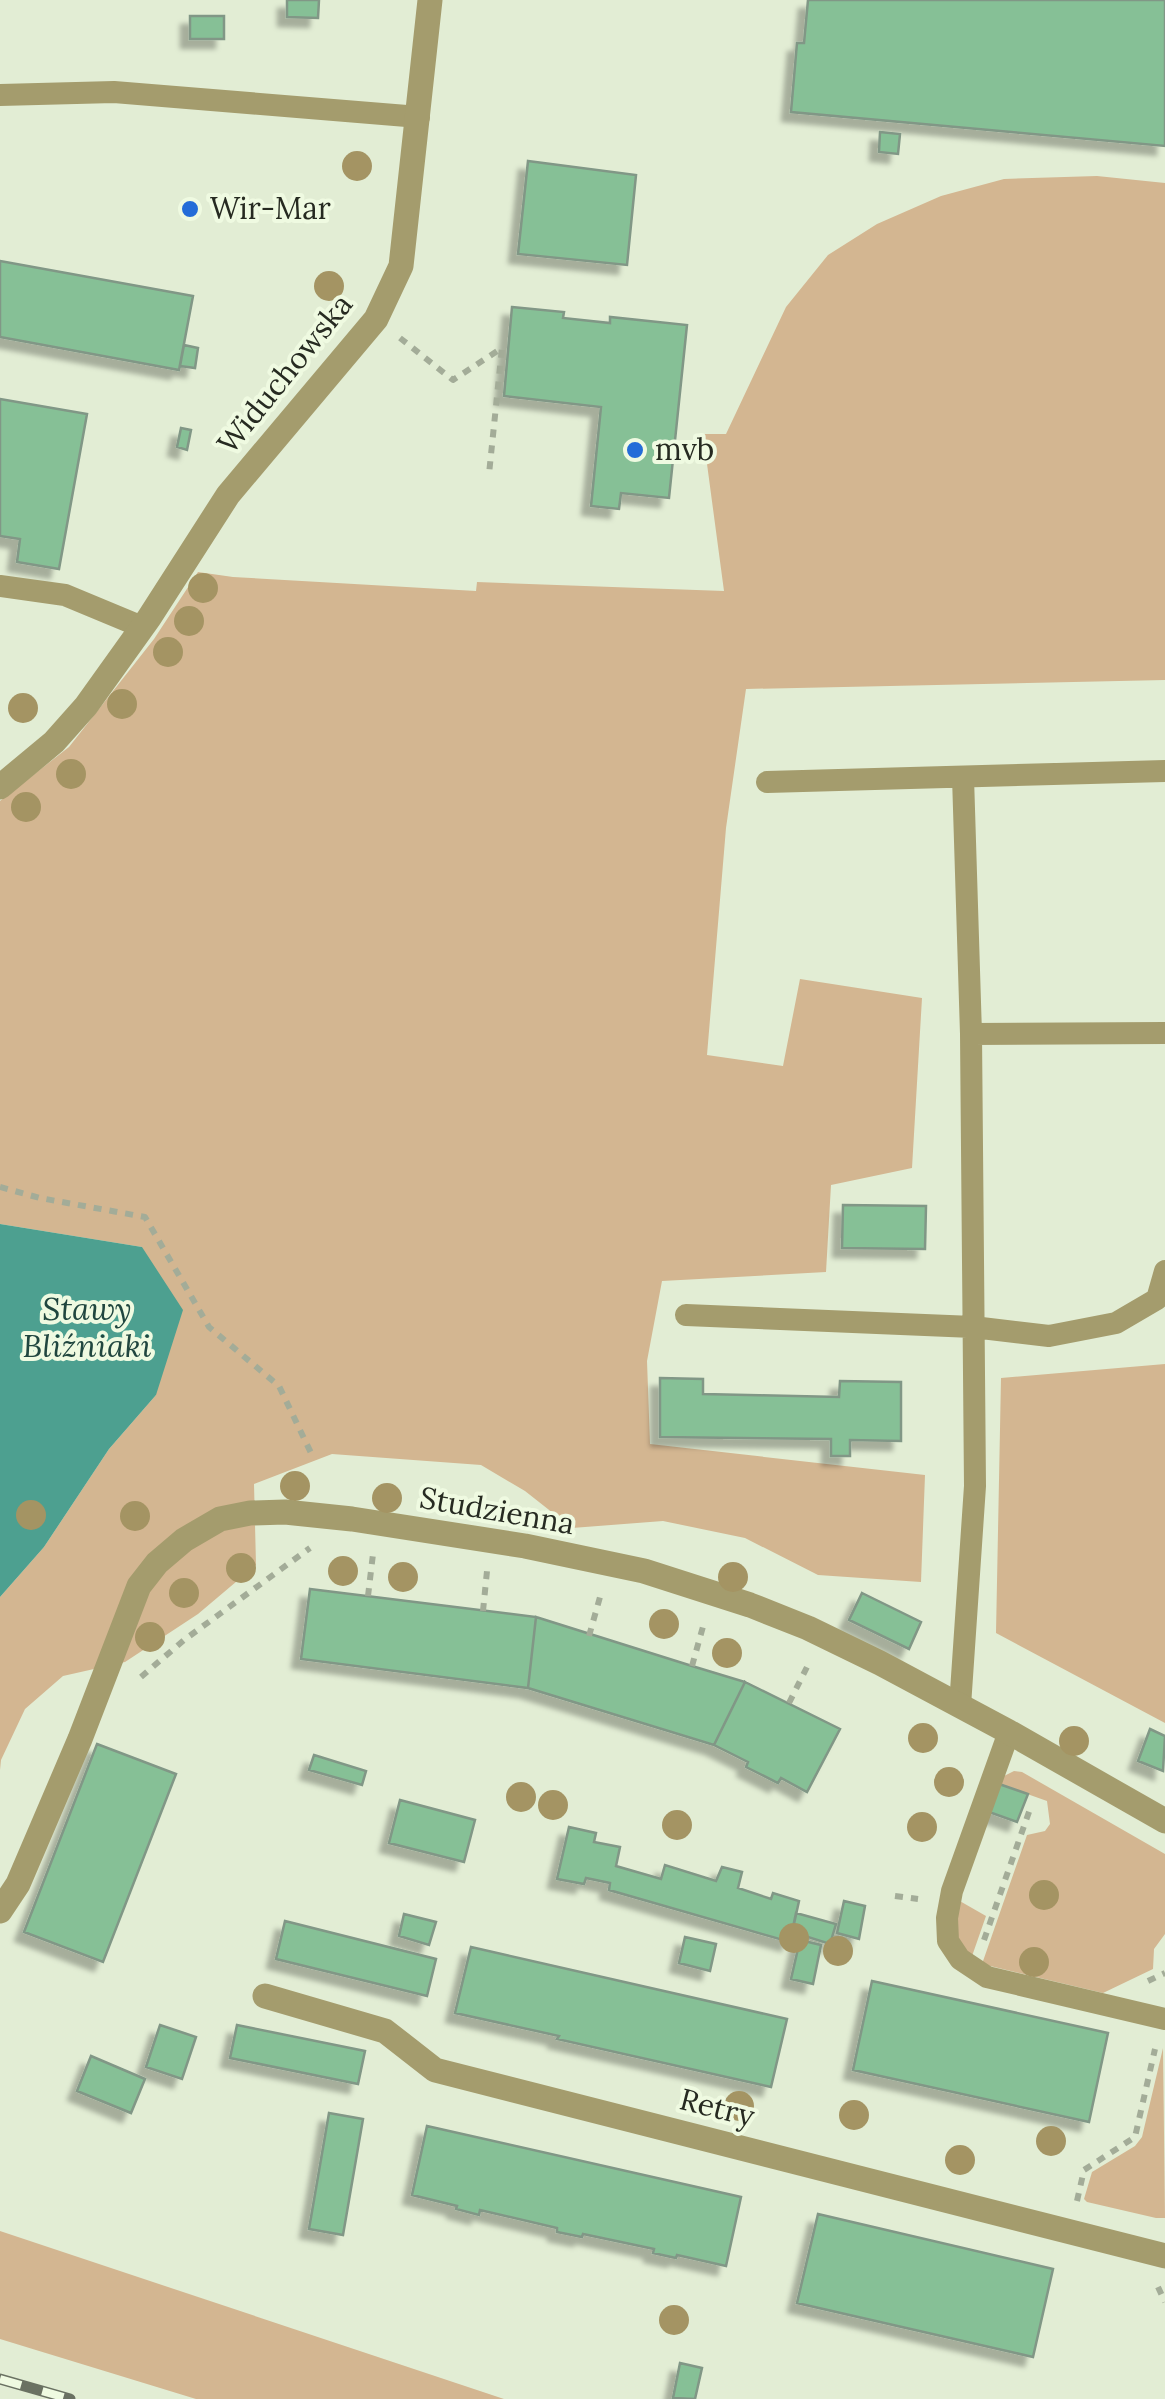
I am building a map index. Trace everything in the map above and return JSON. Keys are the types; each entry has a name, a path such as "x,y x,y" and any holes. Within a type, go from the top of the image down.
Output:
{"street":[{"name":"Widuchowska","path":"2,784 54,742 86,706 228,495 376,319 401,266 430,0"},
{"name":"Studzienna","path":"0,1911 18,1884 57,1793 139,1586 156,1563 184,1540 220,1519 250,1513 285,1512 352,1519 525,1546 644,1571 808,1628 1009,1732 1165,1820"},
{"name":"Retry","path":"265,1996 385,2031 435,2070 1165,2256"}],"lane":[{"path":"0,95 114,92 419,117"},
{"path":"0,586 65,595 142,627"},
{"path":"767,782 1165,770"},
{"path":"960,1706 975,1486 972,1034 964,777"},
{"path":"972,1034 1165,1032"},
{"path":"686,1314 973,1327 1049,1336 1116,1323 1157,1299 1165,1271"},
{"path":"1009,1732 952,1891 948,1941 960,1959 987,1976 1161,2029"}],"path":[{"path":"376,319 453,380 505,348 489,474"},
{"path":"0,1186 40,1198 145,1217 210,1327 279,1386 312,1455"},
{"path":"128,1688 184,1640 319,1542"},
{"path":"368,1596 374,1548"},
{"path":"482,1611 488,1560"},
{"path":"589,1636 605,1582"},
{"path":"692,1666 708,1613"},
{"path":"789,1703 813,1655"},
{"path":"974,1968 1030,1809"},
{"path":"1071,2232 1084,2170 1134,2136 1161,2029"}],"shaded area":[{"path":"1097,176 1165,183 1165,680 746,689 726,828 707,1055 783,1066 800,979 922,998 912,1168 831,1185 826,1272 662,1281 647,1361 650,1444 925,1475 921,1582 818,1575 745,1538 663,1521 572,1528 525,1491 481,1465 332,1454 254,1484 256,1565 198,1614 125,1662 63,1676 25,1709 0,1770 0,1597 44,1547 109,1449 156,1395 142,1247 0,1224 0,801 69,747 154,639 198,572 476,591 477,582 724,591 703,434 726,434 786,307 828,255 877,224 941,196 1004,179"},
{"path":"1165,1364 1165,1723 996,1633 1001,1378"},
{"path":"1014,1771 1165,1854 1165,1934 1154,1949 1153,1969 1103,1993 982,1964 1027,1835 1045,1831 1050,1824 1047,1801 999,1784"},
{"path":"958,1900 986,1916 971,1959 956,1932"},
{"path":"1163,2048 1165,2218 1087,2202 1084,2199 1092,2172 1135,2146 1142,2137"},
{"path":"0,2231 504,2399 196,2399 0,2339"}],"water":[{"name":"Stawy Bliźniaki","path":"0,1224 142,1247 183,1310 156,1395 109,1449 44,1547 0,1597"}],"building":[{"path":"287,0 319,0 318,18 287,17"},
{"path":"808,0 1165,0 1165,146 791,112 797,43 804,43"},
{"path":"190,16 224,16 224,39 190,39"},
{"path":"880,132 900,134 898,154 879,152"},
{"path":"528,161 636,175 627,265 518,254"},
{"path":"0,261 193,296 179,370 0,337"},
{"name":"mvb","path":"512,307 564,312 563,318 610,323 610,317 687,325 669,498 621,493 619,509 591,506 601,407 504,396"},
{"path":"184,345 198,348 195,368 180,366"},
{"path":"0,399 87,414 59,569 17,562 20,539 0,536"},
{"path":"181,428 191,430 187,450 177,447"},
{"path":"843,1205 926,1206 925,1249 842,1248"},
{"path":"660,1378 703,1379 703,1394 839,1397 840,1381 901,1382 901,1441 850,1440 850,1456 831,1456 831,1439 660,1437"},
{"path":"310,1589 536,1617 528,1688 301,1659"},
{"path":"862,1593 921,1622 909,1649 849,1620"},
{"path":"536,1617 745,1682 714,1745 528,1688"},
{"path":"745,1682 840,1729 807,1792 781,1778 778,1783 746,1767 748,1762 714,1745"},
{"path":"1150,1729 1165,1736 1163,1771 1138,1761"},
{"path":"97,1744 176,1774 103,1962 24,1932"},
{"path":"314,1755 366,1771 362,1785 309,1770"},
{"path":"999,1784 1028,1794 1017,1822 989,1812"},
{"path":"400,1800 475,1820 464,1862 389,1843"},
{"path":"569,1827 596,1833 594,1842 620,1847 616,1866 661,1879 665,1865 716,1881 722,1867 742,1872 738,1888 771,1899 773,1893 799,1901 790,1942 609,1890 610,1883 586,1878 584,1884 557,1879"},
{"path":"844,1901 865,1906 859,1939 837,1933"},
{"path":"796,1913 836,1924 830,1944 792,1932"},
{"path":"404,1914 436,1922 429,1945 399,1936"},
{"path":"285,1921 436,1959 427,1996 276,1959"},
{"path":"685,1937 716,1944 710,1971 679,1963"},
{"path":"800,1940 821,1945 813,1984 791,1979"},
{"path":"471,1947 787,2019 771,2087 455,2013"},
{"path":"872,1981 1108,2033 1089,2122 853,2070"},
{"path":"160,2025 196,2037 182,2079 146,2067"},
{"path":"237,2025 365,2051 358,2084 230,2058"},
{"path":"91,2056 145,2079 131,2113 77,2091"},
{"path":"329,2113 363,2119 343,2235 309,2229"},
{"path":"427,2126 741,2197 726,2266 653,2253 654,2249 583,2234 582,2237 557,2232 557,2228 480,2210 479,2215 412,2195"},
{"path":"818,2214 1053,2269 1033,2357 797,2303"},
{"path":"680,2363 702,2368 695,2399 673,2398"}],"railway":[{"path":"0,2379 70,2399"}],"place":[{"name":"Wir-Mar","path":"190,209"},
{"name":"mvb","path":"635,450"}]}
